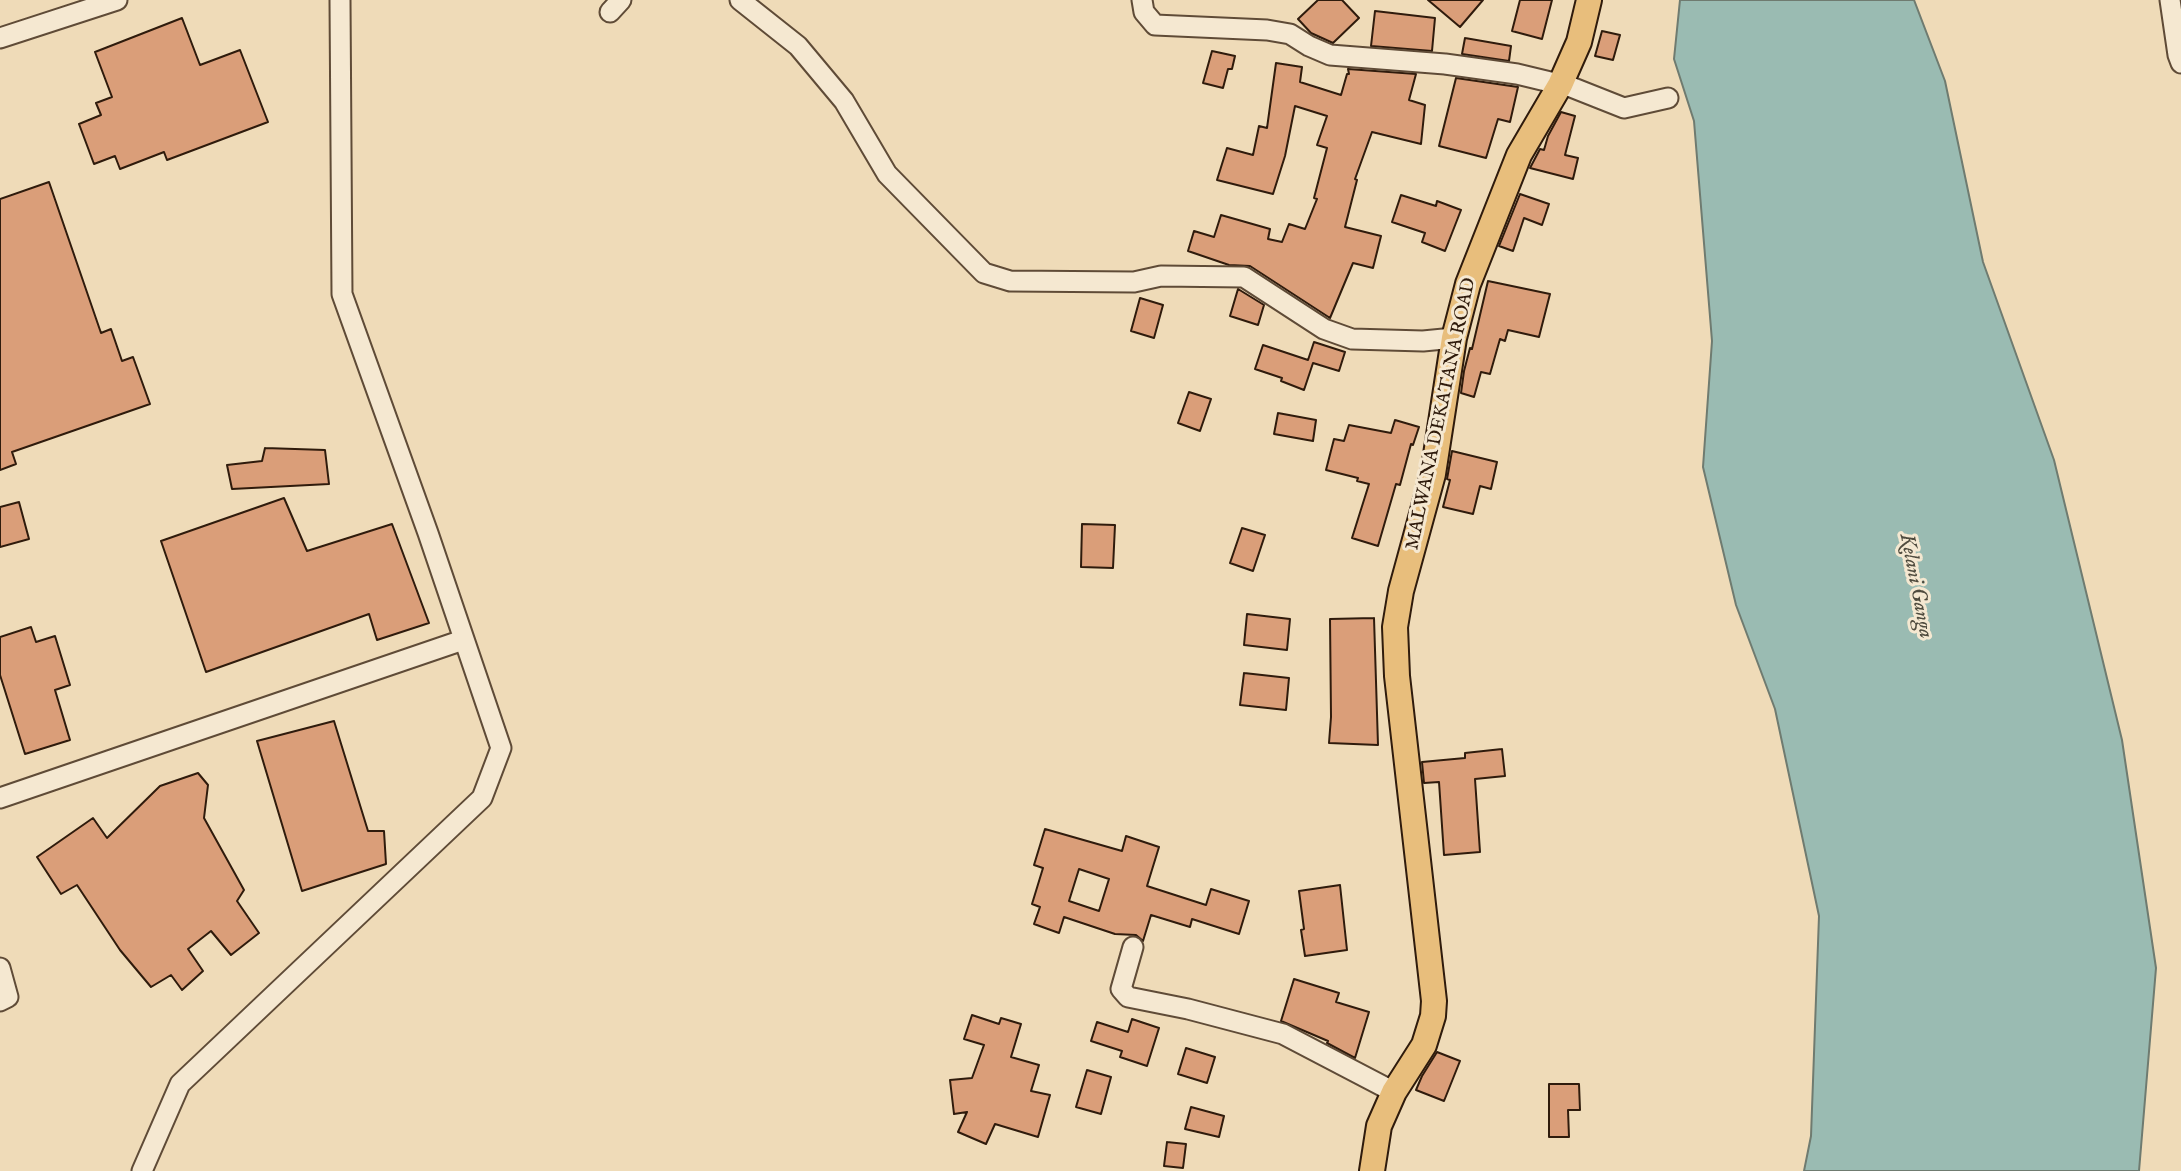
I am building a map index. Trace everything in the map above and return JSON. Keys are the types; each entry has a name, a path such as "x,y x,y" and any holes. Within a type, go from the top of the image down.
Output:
{"main road":[{"name":"MALWANA DEKATANA ROAD","path":"1372,1171 1379,1126 1394,1092 1431,1027 1434,1001 1397,676 1395,627 1401,590 1433,474 1454,338 1468,284 1519,155 1560,85 1579,42 1590,0"}],"street":[{"path":"0,38 117,0"},
{"path":"142,1171 180,1084 482,798 501,748 428,533 342,295 340,0"},
{"path":"1142,0 1144,12 1155,25 1267,30 1290,34 1309,47 1330,55 1446,64 1517,74 1571,87 1624,108 1668,98"},
{"path":"2170,0 2181,63"},
{"path":"746,5 799,46 844,101 887,174 984,273 1010,281 1134,282 1161,276 1244,277 1324,330 1352,339 1423,341 1454,338"},
{"path":"0,798 463,640"},
{"path":"1133,947 1121,989 1128,997 1188,1009 1283,1034 1394,1092"},
{"path":"0,968 8,997 0,1001"}],"water":[{"name":"Kelani Ganga","path":"1680,0 1914,0 1945,81 1983,262 2054,460 2122,740 2156,968 2139,1171 1804,1171 1811,1136 1819,916 1775,709 1736,605 1703,467 1712,341 1694,121 1674,59"}],"building":[{"path":"1318,0 1342,0 1359,18 1333,43 1311,33 1298,19"},
{"path":"1428,0 1483,0 1460,27"},
{"path":"1520,0 1552,0 1542,39 1512,31"},
{"path":"1375,11 1435,18 1432,51 1371,46"},
{"path":"182,18 200,65 240,50 268,122 167,160 164,152 120,169 115,156 94,164 79,124 101,115 96,103 112,97 95,52"},
{"path":"1602,31 1620,35 1613,60 1595,56"},
{"path":"1465,38 1511,46 1509,61 1462,54"},
{"path":"1212,51 1235,56 1223,88 1203,83"},
{"path":"1276,63 1302,67 1300,82 1341,95 1349,74 1348,69 1416,74 1409,100 1425,105 1421,144 1372,132 1355,179 1357,180 1345,227 1381,236 1373,268 1353,263 1330,318 1250,266 1229,265 1188,251 1194,231 1214,237 1221,215 1270,229 1268,239 1282,242 1289,224 1305,229 1317,199 1314,198 1327,148 1317,145 1327,116 1295,106 1285,156 1273,194 1217,180 1227,148 1253,155 1259,126 1267,128"},
{"path":"1456,78 1518,87 1510,122 1498,119 1486,158 1439,146"},
{"path":"1561,112 1575,116 1565,155 1578,158 1573,179 1530,168 1540,149 1544,150"},
{"path":"49,182 101,333 111,329 122,361 133,357 150,404 12,452 16,464 0,470 0,199"},
{"path":"1520,194 1549,204 1542,225 1524,218 1513,251 1499,246"},
{"path":"1401,195 1436,206 1437,201 1461,210 1445,251 1422,242 1425,233 1392,222"},
{"path":"1488,281 1550,294 1539,337 1508,330 1505,341 1500,339 1490,374 1481,372 1474,397 1461,393 1464,371"},
{"path":"1238,289 1264,305 1258,325 1230,316"},
{"path":"1140,298 1163,305 1154,338 1131,331"},
{"path":"1314,342 1345,352 1339,371 1313,363 1304,390 1281,381 1282,378 1255,369 1263,345 1308,360"},
{"path":"1189,392 1211,399 1200,431 1178,423"},
{"path":"1278,413 1316,420 1313,441 1274,434"},
{"path":"1395,420 1419,427 1413,445 1411,444 1400,485 1396,484 1378,546 1352,538 1369,484 1357,481 1358,478 1326,470 1334,439 1344,441 1349,425 1391,433"},
{"path":"265,448 325,450 329,484 232,489 227,465 262,461"},
{"path":"1452,451 1497,462 1491,489 1480,486 1473,514 1443,507 1450,480 1447,479"},
{"path":"284,498 307,551 392,524 429,623 377,640 369,614 206,672 161,541"},
{"path":"19,502 29,539 0,547 0,507"},
{"path":"1082,524 1115,525 1113,568 1081,567"},
{"path":"1242,528 1265,535 1253,571 1230,563"},
{"path":"1247,614 1290,619 1287,650 1244,645"},
{"path":"1374,618 1378,745 1329,743 1330,619"},
{"path":"31,627 36,642 55,636 70,685 55,690 70,740 25,754 0,675 0,637"},
{"path":"1244,673 1289,678 1286,710 1240,705"},
{"path":"334,721 368,831 384,831 386,864 302,891 257,741"},
{"path":"1502,749 1505,776 1475,779 1480,852 1444,855 1439,782 1424,783 1422,762 1465,758 1465,753"},
{"path":"198,773 208,785 204,818 244,890 237,901 259,933 231,955 211,931 188,949 203,971 182,990 171,975 151,987 120,950 77,885 61,894 37,857 93,818 107,838 160,786"},
{"path":"1045,829 1122,851 1126,836 1159,847 1147,886 1206,905 1211,889 1249,901 1239,934 1192,919 1190,927 1151,915 1143,941 1136,935 1115,934 1064,917 1059,933 1034,924 1040,907 1032,904 1043,868 1034,865","holes":["1079,869 1109,879 1099,911 1069,901"]},
{"path":"1340,885 1347,950 1305,956 1299,891"},
{"path":"1294,979 1339,993 1336,1002 1369,1012 1355,1058 1327,1043 1328,1041 1281,1021"},
{"path":"972,1015 999,1024 1001,1018 1021,1024 1011,1057 1039,1065 1031,1091 1050,1095 1038,1137 995,1124 986,1144 958,1132 967,1112 954,1114 950,1080 972,1078 984,1045 964,1039"},
{"path":"1132,1019 1159,1028 1147,1066 1120,1057 1122,1051 1091,1041 1097,1022 1128,1032"},
{"path":"1186,1048 1215,1057 1207,1083 1178,1074"},
{"path":"1437,1052 1460,1061 1444,1101 1416,1090"},
{"path":"1087,1070 1111,1077 1101,1114 1076,1107"},
{"path":"1549,1084 1579,1084 1580,1110 1568,1110 1569,1137 1549,1137"},
{"path":"1191,1107 1224,1116 1219,1137 1185,1129"},
{"path":"1167,1142 1186,1144 1183,1168 1164,1166"}]}
